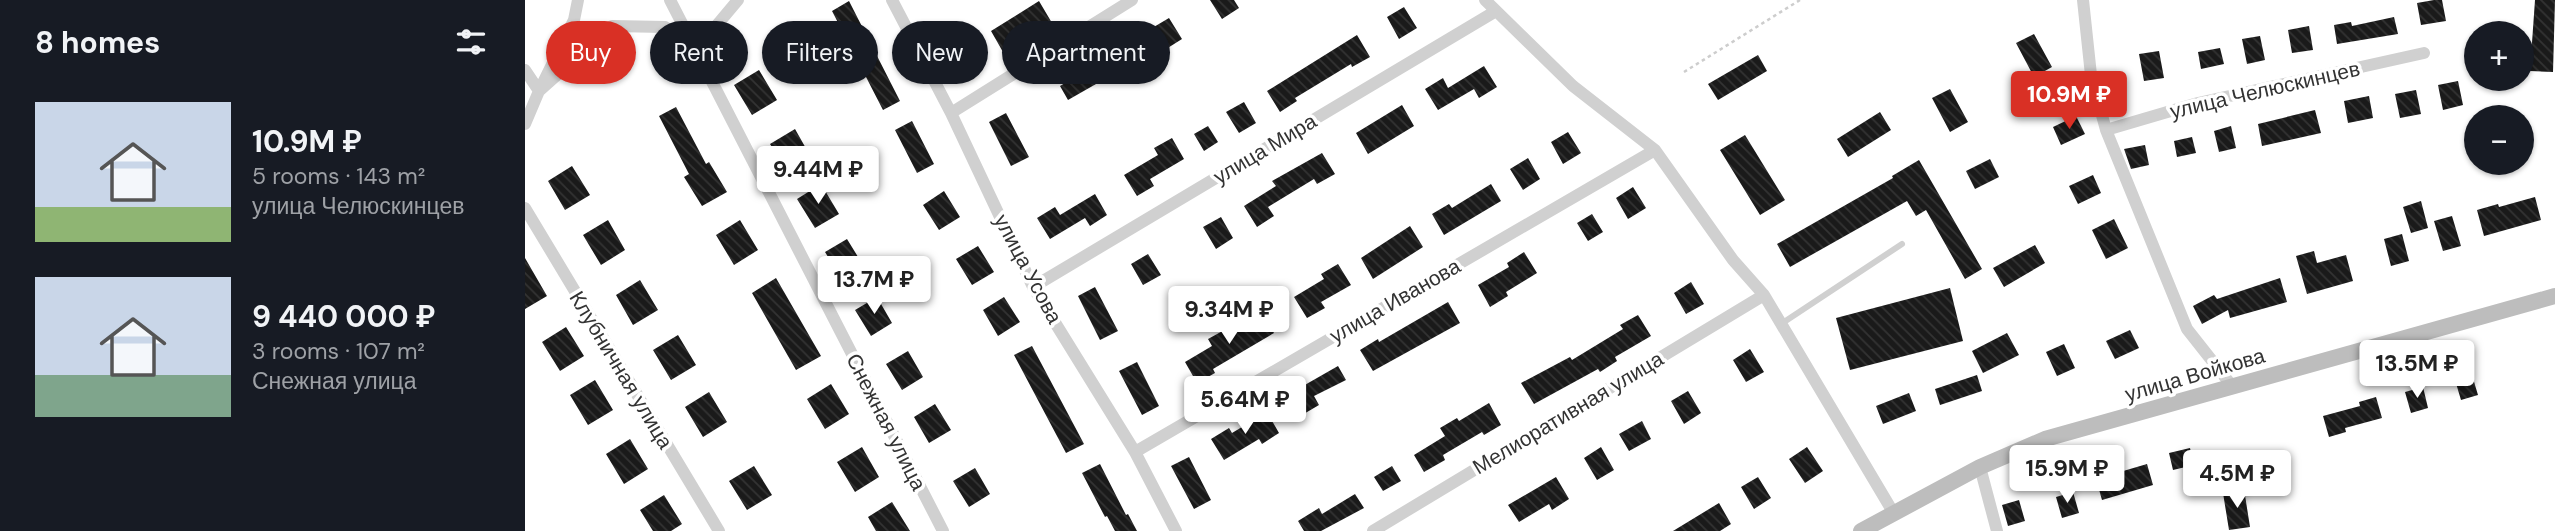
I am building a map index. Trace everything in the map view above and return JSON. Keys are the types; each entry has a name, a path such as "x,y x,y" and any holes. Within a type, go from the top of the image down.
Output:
{"main road":[{"name":"улица Войкова","path":"1861,531 1980,467 2045,439 2555,296"}],"street":[{"path":"525,124 529,107 574,20 578,0"},
{"name":"Снежная улица","path":"670,0 681,21"},
{"path":"720,21 738,0"},
{"name":"улица Усова","path":"892,0 951,113 1033,287 1135,452 1176,531"},
{"path":"951,113 1132,0"},
{"path":"1485,0 1573,86 1655,150 1733,260 1763,295 1893,512"},
{"path":"2083,0 2091,75 2106,130 2187,329 2232,386"},
{"name":"улица Мира","path":"1033,287 1496,11"},
{"path":"539,91 612,26 650,27"},
{"name":"улица Челюскинцев","path":"2106,130 2198,103 2424,53"},
{"path":"525,70 539,91"},
{"name":"Снежная улица","path":"713,84 943,531"},
{"name":"улица Иванова","path":"1135,452 1655,150"},
{"name":"Клубничная улица","path":"525,208 719,531"},
{"name":"Мелиоративная улица","path":"1373,531 1763,295"},
{"path":"1980,467 1997,531"}],"lane":[{"path":"1780,324 1902,244"}],"path":[{"path":"1684,72 1800,0"}],"building":[{"path":"1210,0 1234,0 1239,8 1222,19"},
{"path":"2442,0 2446,21 2421,25 2417,3"},
{"path":"2535,0 2555,0 2553,72 2534,71"},
{"path":"849,1 859,21 837,21 832,11"},
{"path":"1039,1 1051,21 1007,21"},
{"path":"1404,7 1417,28 1399,39 1387,17"},
{"path":"2394,17 2398,34 2337,44 2334,25 2351,22 2352,26"},
{"path":"1169,18 1182,39 1170,47 1170,21 1164,21"},
{"path":"1002,24 1002,50 991,31"},
{"path":"2309,26 2313,50 2292,53 2288,30"},
{"path":"2034,34 2052,67 2034,77 2016,43"},
{"path":"1357,35 1370,57 1352,67 1351,64 1295,98 1297,101 1280,112 1267,91"},
{"path":"2260,36 2265,60 2247,64 2242,39"},
{"path":"2220,48 2224,64 2201,69 2198,52"},
{"path":"2159,51 2164,78 2144,81 2139,54"},
{"path":"1758,55 1767,71 1718,100 1708,84"},
{"path":"878,58 900,101 883,110 870,84 878,84"},
{"path":"1484,66 1497,87 1479,98 1474,89 1438,110 1425,89 1443,78 1448,88"},
{"path":"759,70 762,84 767,84 777,100 752,115 734,85 748,84 748,77"},
{"path":"2458,81 2463,105 2443,110 2438,85"},
{"path":"1063,84 1096,84 1068,100 1060,86"},
{"path":"1950,89 1968,122 1950,132 1932,98"},
{"path":"2416,90 2421,114 2400,118 2395,94"},
{"path":"2369,96 2373,118 2348,123 2344,101"},
{"path":"1244,102 1256,123 1239,133 1226,112"},
{"path":"1402,105 1414,126 1368,154 1356,133"},
{"path":"676,107 706,164 709,162 727,192 702,206 684,177 689,174 659,116"},
{"path":"2315,110 2321,133 2262,146 2258,124"},
{"path":"1880,112 1891,130 1848,157 1837,139"},
{"path":"1006,113 1029,157 1011,166 989,122"},
{"path":"2076,116 2085,134 2061,145 2053,127"},
{"path":"912,121 934,164 917,173 895,130"},
{"path":"1208,126 1218,142 1204,151 1194,134"},
{"path":"2231,126 2236,148 2219,152 2214,131"},
{"path":"795,129 812,159 788,174 770,144"},
{"path":"1568,132 1581,153 1563,164 1551,142"},
{"path":"1745,135 1785,200 1760,215 1720,150"},
{"path":"2192,137 2196,153 2177,157 2174,141"},
{"path":"1172,138 1184,159 1150,179 1154,186 1137,196 1124,175 1158,155 1154,148"},
{"path":"2145,145 2149,165 2131,169 2124,149"},
{"path":"1322,153 1335,174 1317,184 1314,179 1268,207 1274,216 1257,227 1244,206 1276,186 1272,181"},
{"path":"1528,158 1540,179 1523,190 1510,169"},
{"path":"1990,159 1999,177 1975,189 1966,171"},
{"path":"1919,160 1982,269 1965,279 1926,210 1916,216 1907,201 1790,267 1777,244 1893,178 1892,176"},
{"path":"572,166 590,195 565,210 548,181"},
{"path":"2093,175 2101,193 2078,204 2069,186"},
{"path":"821,184 839,214 815,228 797,199"},
{"path":"1491,184 1501,201 1444,235 1432,214 1449,204 1452,208"},
{"path":"1633,187 1646,208 1628,219 1616,198"},
{"path":"944,191 960,217 939,230 923,205"},
{"path":"1095,194 1107,215 1090,226 1085,218 1050,239 1037,218 1055,207 1060,215"},
{"path":"2535,197 2541,220 2484,236 2477,210"},
{"path":"2421,201 2428,228 2411,233 2403,207"},
{"path":"1592,214 1603,232 1588,241 1577,223"},
{"path":"2452,216 2461,246 2443,251 2434,221"},
{"path":"1221,217 1233,238 1216,249 1203,227"},
{"path":"2114,219 2128,248 2106,259 2092,230"},
{"path":"608,220 625,250 601,265 583,235"},
{"path":"740,220 758,250 734,265 716,235"},
{"path":"1410,226 1423,247 1373,279 1361,258"},
{"path":"2402,234 2409,261 2391,266 2384,239"},
{"path":"847,239 863,265 841,278 825,252"},
{"path":"2035,245 2045,263 2004,287 1993,268"},
{"path":"978,246 994,272 972,285 956,259"},
{"path":"2314,251 2317,263 2346,255 2353,281 2307,294 2296,256"},
{"path":"1524,252 1537,273 1506,292 1508,296 1490,307 1478,285 1509,267 1507,263"},
{"path":"1148,254 1161,275 1143,285 1131,264"},
{"path":"525,258 547,296 525,309"},
{"path":"1338,264 1351,285 1321,302 1325,308 1307,318 1294,297 1324,279 1321,274"},
{"path":"776,278 821,356 796,370 752,293"},
{"path":"2280,278 2287,302 2230,318 2228,310 2202,324 2193,306 2214,295 2217,299"},
{"path":"640,280 658,310 633,325 616,295"},
{"path":"1691,282 1704,304 1686,314 1674,293"},
{"path":"1095,287 1118,331 1100,340 1078,296"},
{"path":"1950,288 1963,341 1850,370 1836,318"},
{"path":"877,297 892,323 871,336 855,310"},
{"path":"1004,297 1020,322 998,336 983,310"},
{"path":"1448,302 1460,323 1373,371 1360,350"},
{"path":"1261,312 1274,333 1213,369 1215,373 1197,383 1185,362 1212,346 1208,339 1228,328 1230,331"},
{"path":"1638,315 1651,336 1615,357 1617,361 1600,372 1598,369 1534,404 1521,383 1570,357 1572,360 1623,329 1620,325"},
{"path":"566,327 584,356 560,371 542,342"},
{"path":"2130,330 2139,348 2115,359 2106,341"},
{"path":"2007,333 2019,355 1983,373 1972,351"},
{"path":"678,335 696,365 671,380 653,350"},
{"path":"2064,344 2075,368 2057,376 2046,352"},
{"path":"1032,346 1084,444 1066,453 1014,355"},
{"path":"1750,349 1764,372 1746,382 1733,360"},
{"path":"908,351 923,377 902,390 886,364"},
{"path":"1137,362 1159,406 1142,415 1119,371"},
{"path":"1338,366 1346,380 1314,396 1319,405 1302,415 1289,394"},
{"path":"1977,375 1982,391 1940,405 1935,389"},
{"path":"2472,375 2478,395 2461,400 2455,380"},
{"path":"595,380 613,410 588,425 570,395"},
{"path":"831,384 849,414 825,429 807,399"},
{"path":"2423,387 2428,408 2411,413 2405,392"},
{"path":"1688,391 1701,413 1684,424 1671,401"},
{"path":"709,392 727,422 703,437 685,407"},
{"path":"1909,393 1916,411 1883,424 1876,406"},
{"path":"2376,397 2382,418 2345,428 2346,432 2329,437 2323,416 2360,406 2359,402"},
{"path":"1489,403 1501,425 1484,435 1482,432 1443,455 1445,460 1424,472 1414,455 1445,436 1440,428 1457,418 1459,421"},
{"path":"935,404 951,430 929,443 914,417"},
{"path":"1267,412 1279,433 1262,444 1259,439 1224,460 1211,439 1229,428 1232,433"},
{"path":"1642,421 1651,439 1629,451 1619,434"},
{"path":"630,439 648,469 624,484 606,454"},
{"path":"862,447 879,477 855,492 837,462"},
{"path":"1601,447 1614,470 1597,480 1584,458"},
{"path":"1807,447 1823,471 1805,483 1789,459"},
{"path":"2190,448 2194,465 2173,470 2169,453"},
{"path":"1189,457 1211,500 1194,509 1171,466"},
{"path":"1100,464 1137,531 1115,531 1107,516 1105,517 1082,473"},
{"path":"2147,464 2153,485 2102,500 2096,479"},
{"path":"754,466 772,495 747,510 729,481"},
{"path":"1392,466 1401,481 1383,491 1374,477"},
{"path":"975,468 990,494 969,507 953,481"},
{"path":"1556,477 1569,499 1552,510 1549,504 1519,522 1508,505"},
{"path":"1758,477 1771,498 1754,509 1741,487"},
{"path":"2244,489 2250,527 2229,530 2223,493"},
{"path":"2073,492 2079,513 2062,518 2056,497"},
{"path":"1355,494 1364,508 1321,531 1304,531 1298,521 1319,508 1322,514"},
{"path":"664,495 682,524 671,531 653,531 640,510"},
{"path":"2019,500 2025,521 2008,526 2002,505"},
{"path":"892,502 910,531 876,531 868,517"},
{"path":"1719,503 1731,524 1720,531 1673,531"}]}
